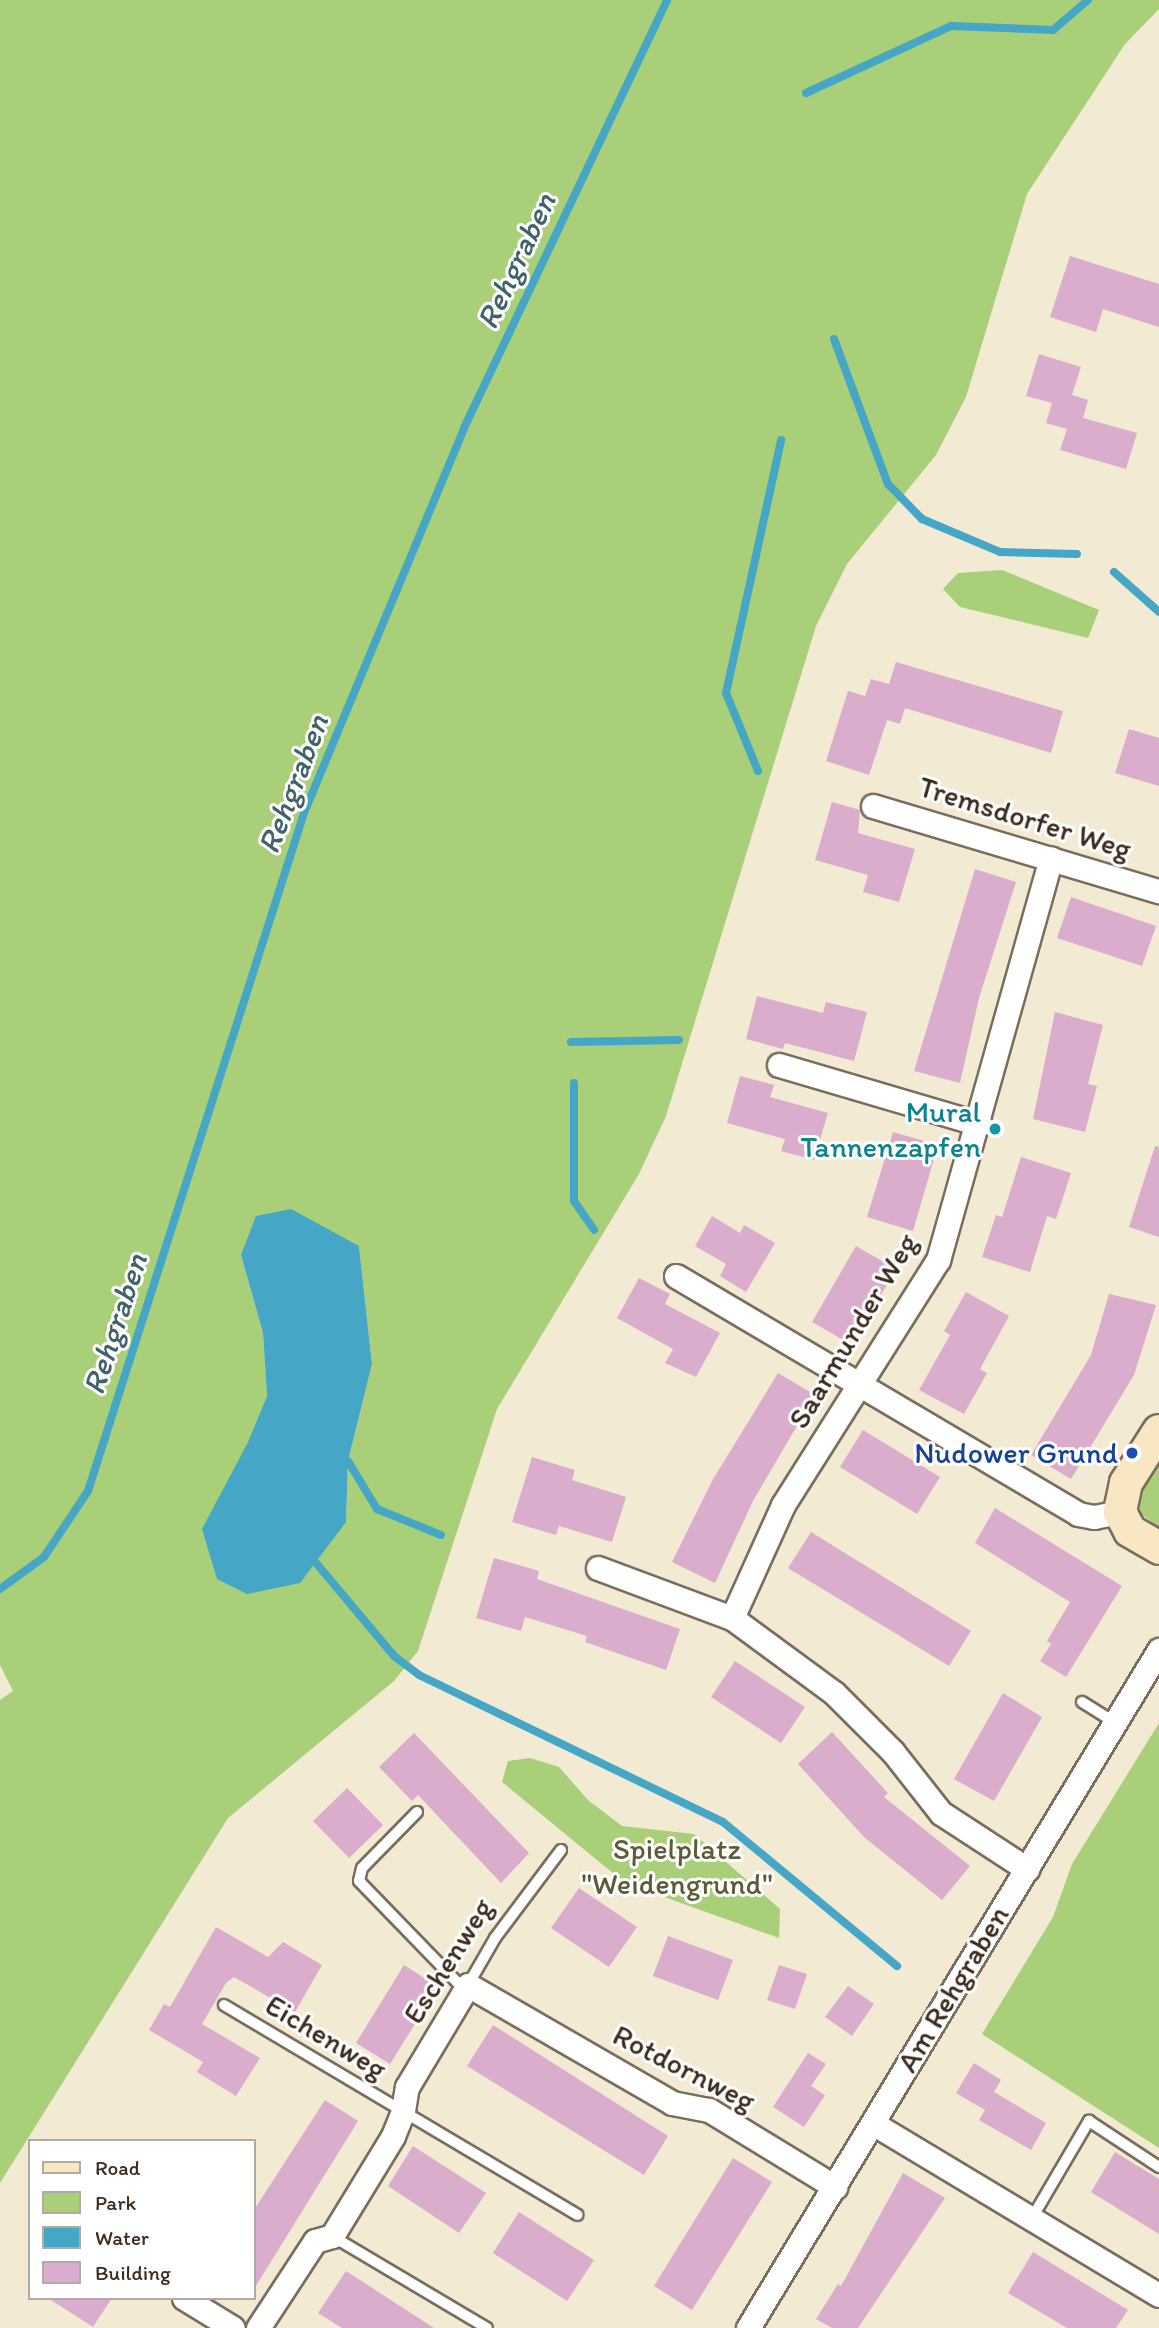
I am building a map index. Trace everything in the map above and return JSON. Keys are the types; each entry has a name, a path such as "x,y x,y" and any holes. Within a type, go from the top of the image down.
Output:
{"street":[{"name":"Tremsdorfer Weg","path":"873,806 1159,891"},
{"name":"Saarmunder Weg","path":"732,1618 783,1505 938,1259 979,1124 1051,859"},
{"path":"779,1065 979,1124"},
{"path":"676,1276 858,1387 1078,1514 1094,1517 1119,1512"},
{"path":"1159,1431 1126,1483 1119,1512 1130,1531 1159,1548"},
{"path":"598,1568 732,1618 834,1693 894,1752 940,1813 1027,1869"},
{"name":"Am Rehgraben","path":"748,2328 874,2124 945,1998 1027,1869 1159,1650"},
{"name":"Eschenweg","path":"258,2328 314,2241 332,2236 403,2112 407,2087 468,1985"},
{"name":"Rotdornweg","path":"468,1985 672,2103 709,2110 835,2187"},
{"path":"874,2124 1159,2295"},
{"path":"187,2300 233,2328"}],"lane":[{"path":"1082,1702 1115,1723"},
{"path":"417,1812 362,1868 359,1881 457,1982 468,1985"},
{"name":"Eschenweg","path":"468,1985 495,1938 561,1850"},
{"name":"Eichenweg","path":"224,2005 403,2112"},
{"path":"403,2112 577,2215"},
{"path":"1031,2218 1089,2122 1159,2166"},
{"path":"332,2236 487,2328"}],"green space":[{"path":"0,0 1159,0 1159,9 1125,44 1027,194 966,397 936,455 847,564 816,626 666,1116 639,1174 497,1409 418,1651 394,1681 228,1818 0,2183 0,1700 13,1691 0,1665","holes":["326,1231 359,1246 372,1364 348,1461 346,1522 247,1444 267,1396 263,1333 241,1255"]},
{"path":"1002,570 1099,610 1088,638 960,607 943,589 958,573"},
{"path":"1159,1460 1159,1528 1140,1513 1138,1497"},
{"path":"1159,1723 1159,2148 982,2034 1053,1917 1072,1864"},
{"name":"Spielplatz \"Weidengrund\"","path":"530,1758 559,1767 588,1800 622,1826 694,1834 780,1909 779,1938 625,1883 502,1782 508,1761"}],"water":[{"path":"291,1209 359,1246 372,1364 348,1461 346,1522 300,1583 247,1594 217,1579 202,1529 247,1444 267,1396 263,1333 241,1255 256,1216"}],"building":[{"path":"1070,256 1159,284 1159,327 1103,309 1096,332 1050,317"},
{"path":"1039,354 1081,367 1072,395 1088,400 1083,418 1137,433 1126,469 1060,450 1067,429 1046,423 1052,403 1026,396"},
{"path":"896,662 1063,711 1051,753 905,708 900,724 887,720 869,775 826,761 848,691 865,696 871,679 889,684"},
{"path":"1129,729 1159,738 1159,786 1115,773"},
{"path":"832,802 860,810 858,833 915,849 899,902 863,892 868,875 815,860"},
{"path":"975,869 1016,882 979,998 960,1083 914,1071"},
{"path":"1071,897 1156,926 1142,966 1057,938"},
{"path":"757,996 823,1013 826,1002 867,1012 854,1061 785,1043 783,1049 746,1039"},
{"path":"1055,1012 1103,1025 1088,1084 1097,1086 1085,1132 1033,1119"},
{"path":"740,1076 774,1085 770,1097 828,1113 814,1160 781,1151 785,1139 727,1123"},
{"path":"893,1132 938,1145 913,1231 867,1217"},
{"path":"1155,1146 1159,1147 1159,1237 1129,1227"},
{"path":"1021,1157 1071,1173 1056,1219 1047,1216 1030,1272 982,1257 996,1215 1002,1217"},
{"path":"712,1216 740,1233 744,1225 775,1243 746,1292 720,1276 726,1264 695,1246"},
{"path":"856,1246 896,1269 852,1345 812,1322"},
{"path":"639,1278 670,1294 665,1304 720,1333 696,1377 665,1363 673,1349 617,1318"},
{"path":"966,1292 1009,1316 980,1369 987,1373 964,1414 919,1390 950,1335 944,1331"},
{"path":"1109,1294 1156,1305 1134,1375 1071,1479 1031,1455 1091,1355"},
{"path":"778,1373 815,1395 753,1501 715,1583 672,1562 712,1481"},
{"path":"863,1430 940,1477 917,1514 840,1467"},
{"path":"532,1457 575,1470 572,1480 626,1497 612,1542 559,1526 556,1535 512,1522"},
{"path":"995,1508 1122,1586 1066,1677 1040,1661 1051,1644 1047,1641 1070,1602 975,1543"},
{"path":"811,1532 971,1631 949,1666 788,1568"},
{"path":"494,1558 539,1571 537,1579 680,1629 666,1670 585,1642 587,1636 525,1617 521,1631 476,1618"},
{"path":"735,1661 805,1707 781,1743 711,1697"},
{"path":"1003,1693 1042,1717 994,1801 954,1779"},
{"path":"832,1732 888,1793 884,1797 970,1866 942,1900 864,1837 798,1764"},
{"path":"414,1733 529,1853 501,1883 418,1795 412,1801 379,1767"},
{"path":"347,1788 383,1825 349,1858 313,1821"},
{"path":"579,1888 637,1927 609,1967 551,1928"},
{"path":"216,1927 268,1957 283,1942 322,1965 295,2012 234,1977 226,1983 202,2024 260,2058 236,2096 197,2072 203,2062 149,2030 164,2004 170,2007"},
{"path":"668,1936 733,1960 718,2000 653,1976"},
{"path":"404,1965 438,1987 390,2064 356,2043"},
{"path":"779,1965 807,1974 795,2009 767,2000"},
{"path":"848,1986 874,2004 852,2036 825,2017"},
{"path":"493,2025 668,2136 644,2175 467,2066"},
{"path":"808,2053 826,2064 811,2086 825,2095 804,2127 773,2107"},
{"path":"974,2063 1001,2080 994,2092 1046,2123 1031,2150 979,2120 985,2110 956,2093"},
{"path":"325,2100 358,2121 256,2286 256,2207"},
{"path":"413,2146 486,2193 459,2233 388,2186"},
{"path":"1115,2152 1159,2179 1159,2234 1091,2192"},
{"path":"733,2158 772,2182 692,2310 654,2286"},
{"path":"903,2173 945,2198 858,2328 832,2328 816,2319 838,2284 841,2286"},
{"path":"519,2212 594,2260 567,2301 493,2253"},
{"path":"1033,2252 1128,2310 1116,2328 1067,2328 1008,2293"},
{"path":"346,2271 434,2328 342,2328 318,2313"},
{"path":"51,2300 111,2300 93,2327"}],"waterway":[{"name":"Rehgraben","path":"0,1589 44,1557 88,1491 304,813 464,428 667,0"},
{"path":"806,93 951,26 1053,30 1088,0"},
{"path":"834,339 888,484 922,519 1000,552 1077,554"},
{"path":"758,771 726,693 781,440"},
{"path":"1114,572 1159,612"},
{"path":"571,1042 679,1040"},
{"path":"574,1083 574,1201 594,1230"},
{"path":"348,1461 377,1509 441,1535"},
{"path":"316,1563 394,1656 419,1675 723,1822 897,1966"}],"place":[{"name":"Mural Tannenzapfen","path":"995,1129"},
{"name":"Nudower Grund","path":"1132,1453"}]}
